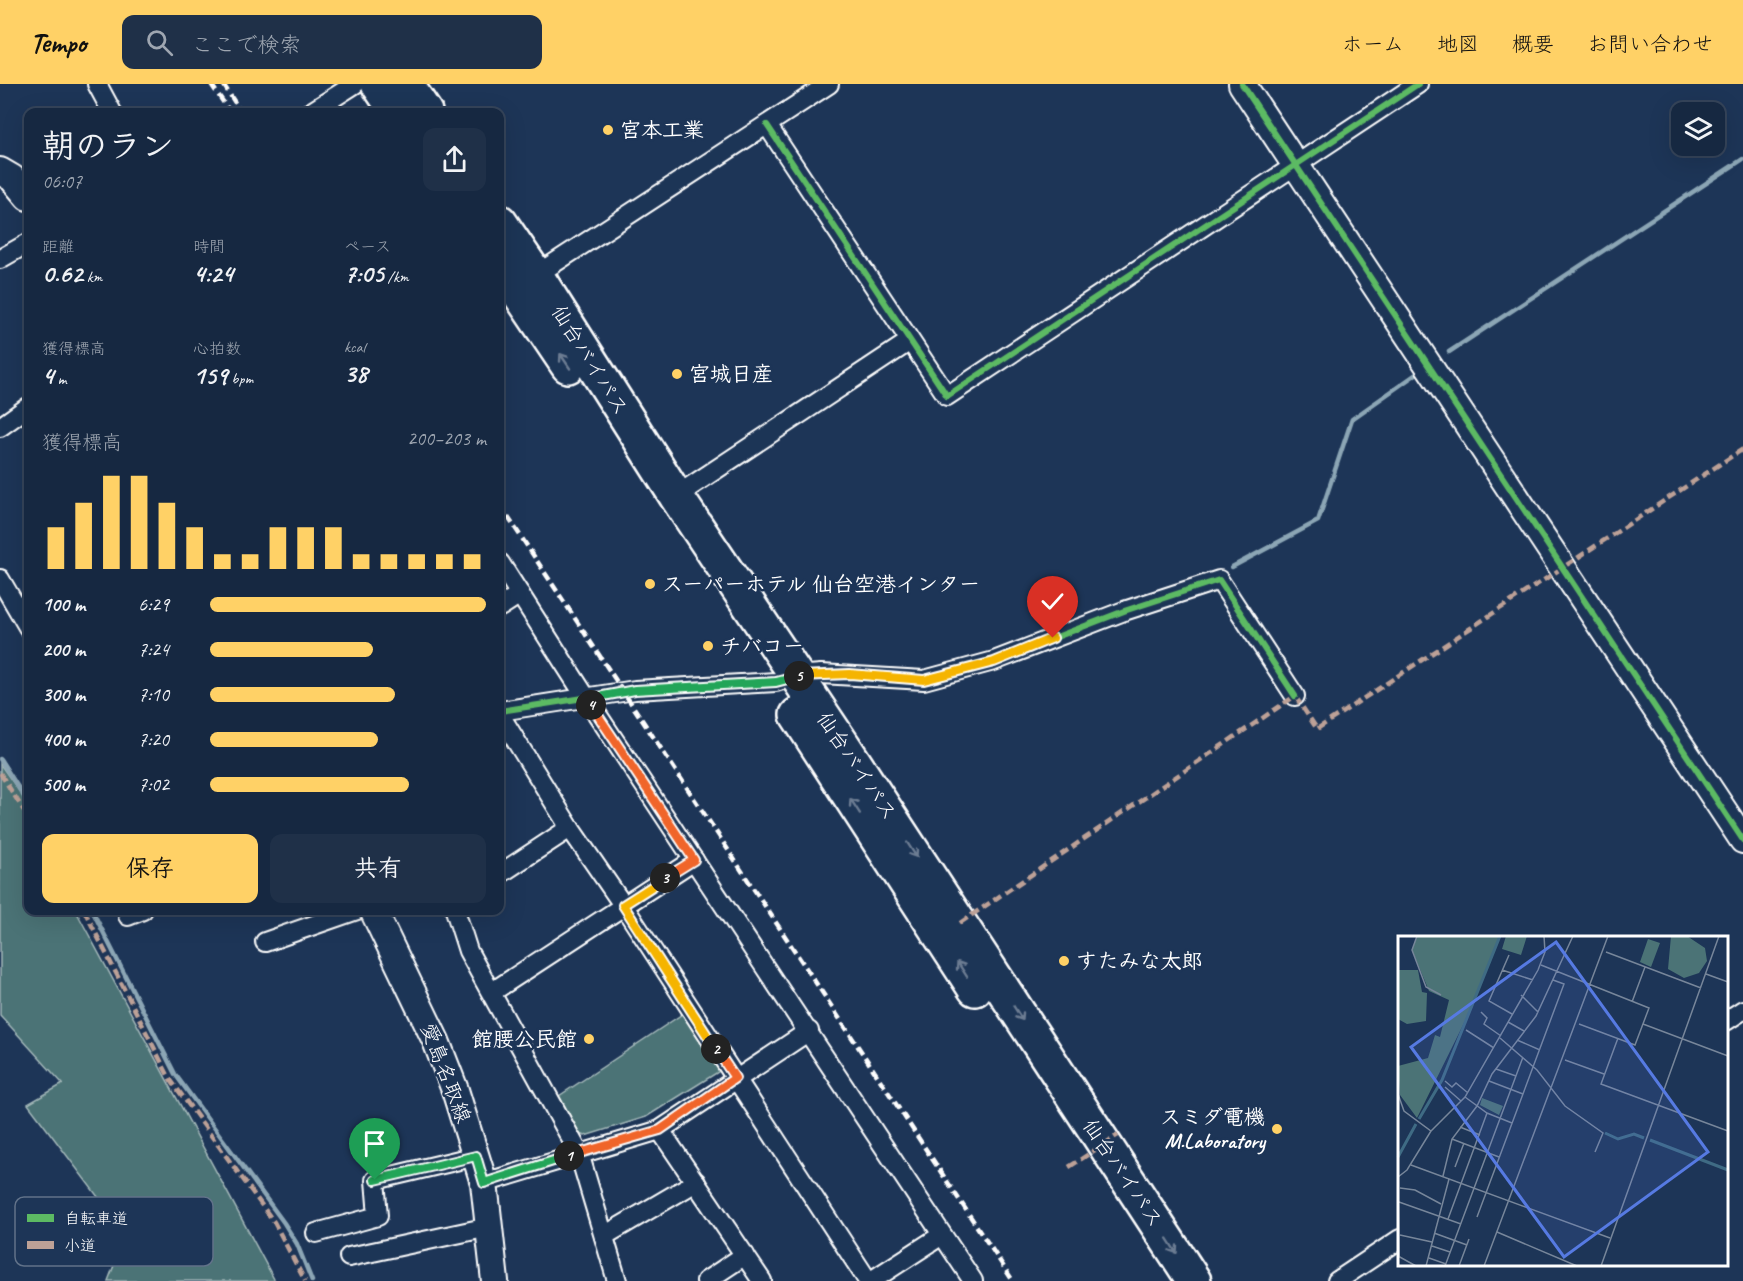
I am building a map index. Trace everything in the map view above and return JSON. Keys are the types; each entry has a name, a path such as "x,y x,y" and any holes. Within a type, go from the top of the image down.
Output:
{"highway":[{"path":"378,84 394,108"},
{"path":"406,84 422,108"},
{"name":"仙台バイパス","path":"504,228 676,496 786,679 1167,1281"},
{"name":"仙台バイパス","path":"504,271 649,485 786,679 856,765 1194,1281"}],"street":[{"path":"97,84 110,108"},
{"path":"317,108 355,84"},
{"path":"536,275 829,84"},
{"path":"1242,84 1743,840"},
{"path":"766,125 946,396 1418,84"},
{"path":"0,171 12,178 24,192"},
{"path":"0,259 24,245"},
{"path":"676,496 910,341"},
{"path":"0,427 24,410"},
{"path":"504,569 587,699 973,1281"},
{"path":"0,579 24,620"},
{"path":"504,712 635,690 850,674 924,680 994,662 1124,611 1219,580 1294,696"},
{"path":"504,604 520,594"},
{"path":"504,720 570,828 870,1281 942,1235"},
{"path":"504,871 570,828"},
{"path":"492,992 694,860"},
{"path":"265,942 343,915"},
{"name":"愛島名取線","path":"375,915 436,1041 455,1090 484,1183 495,1281"},
{"path":"457,915 468,951 579,1153 617,1281"},
{"path":"1728,1020 1743,1010"},
{"path":"484,1183 660,1130 808,1031"},
{"path":"660,1130 762,1281"},
{"path":"316,1233 378,1216 375,1180 476,1156"},
{"path":"604,1236 696,1182"},
{"path":"349,1257 489,1227"},
{"path":"1337,1281 1398,1240"},
{"path":"706,1281 745,1255"}],"green space":[{"path":"0,764 24,798 24,915 78,915 275,1281 108,1281 114,1266 213,1266 213,1197 98,1197 28,1104 63,1084 0,1015"},
{"path":"684,1013 720,1063 718,1072 646,1117 585,1136 576,1133 559,1096"}],"waterway":[{"path":"1449,352 1743,159"},
{"path":"1232,567 1318,521 1352,419 1419,372"},
{"path":"0,759 24,797"},
{"path":"95,915 175,1074 284,1223 297,1244 312,1281"}],"railway":[{"path":"211,84 227,108"},
{"path":"223,84 238,108"},
{"path":"504,511 1013,1281"}],"marked path":[{"path":"960,923 1295,696 1317,729 1743,449"},
{"path":"0,773 24,811"},
{"path":"87,915 170,1079 274,1222 305,1281"},
{"path":"1069,1167 1118,1135"}],"cycle path":[{"path":"1242,84 1743,840"},
{"path":"767,125 947,396 1418,84"},
{"path":"504,710 635,690 776,682 796,676 821,674 924,680 994,661 1124,611 1219,580 1295,696"}],"place":[{"name":"宮本工業","path":"608,130"},
{"name":"宮城日産","path":"677,374"},
{"name":"スーパーホテル 仙台空港インター","path":"650,584"},
{"name":"チバコー","path":"708,646"},
{"name":"すたみな太郎","path":"1064,961"},
{"name":"館腰公民館","path":"589,1039"},
{"name":"スミダ電機 M.Laboratory","path":"1277,1129"}],"route":[{"path":"375,1180 476,1156 484,1183 660,1130 735,1078 623,905 694,860 587,699 635,690 776,682 796,676 821,674 924,680 994,662 1053,638"}]}
